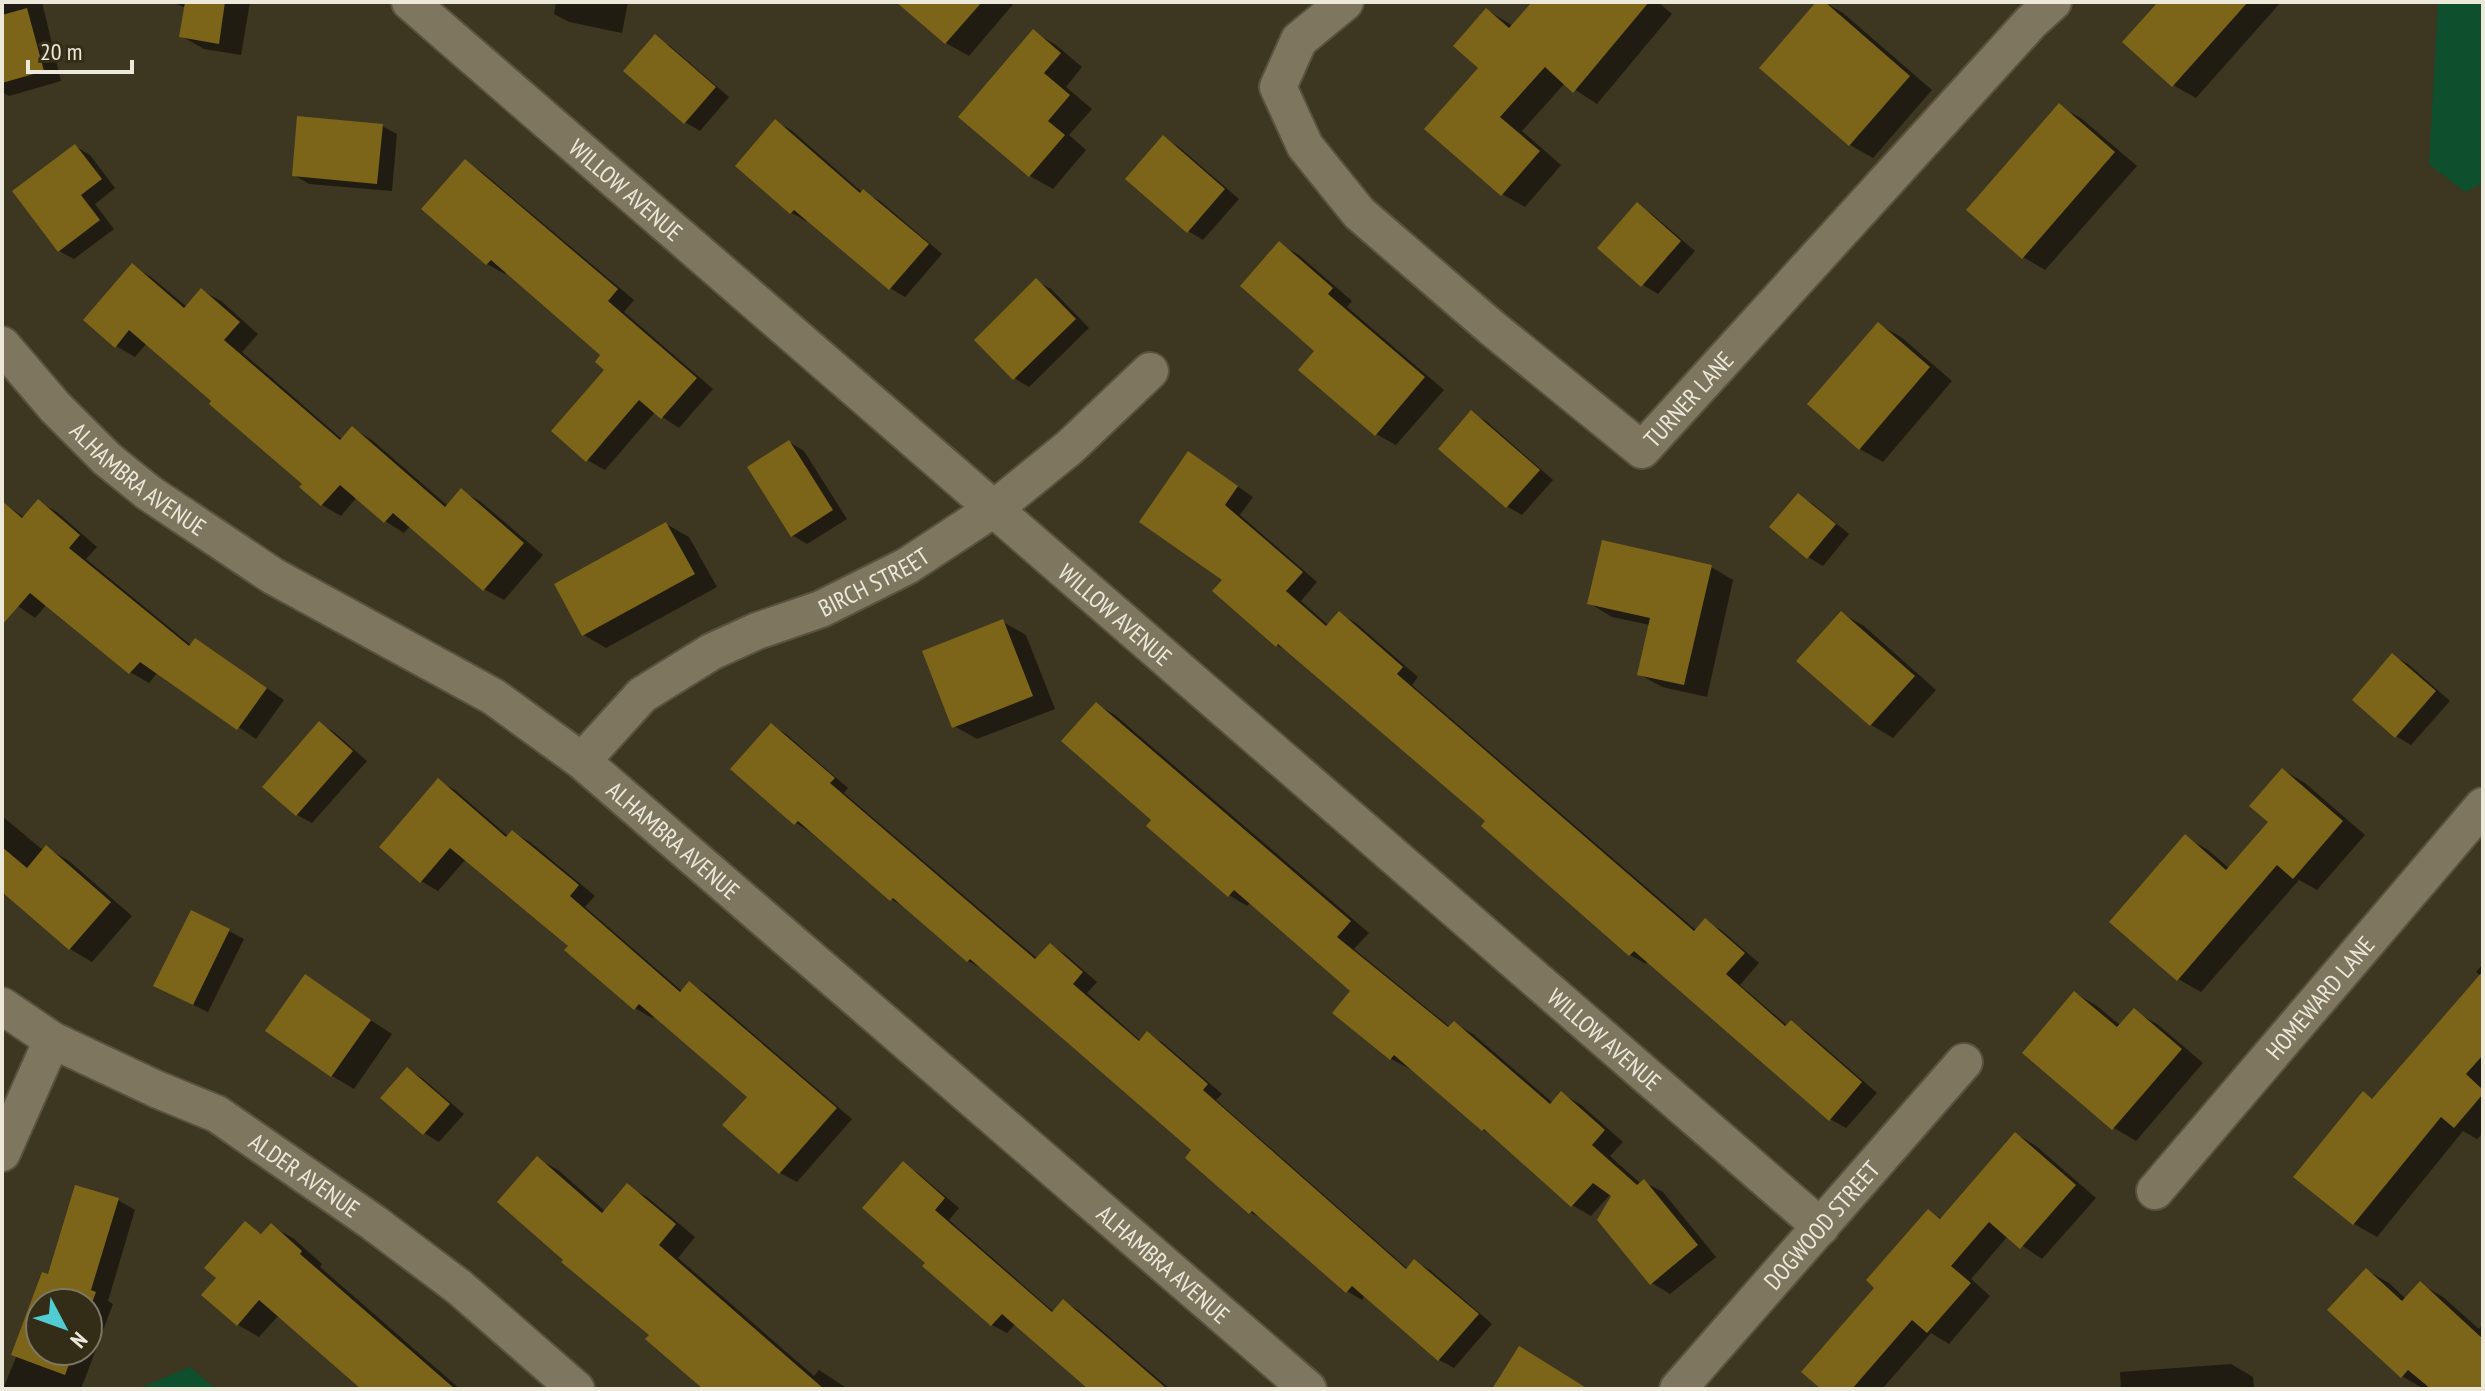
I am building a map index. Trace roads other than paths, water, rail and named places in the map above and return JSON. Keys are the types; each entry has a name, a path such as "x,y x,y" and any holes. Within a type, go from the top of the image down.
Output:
{"street":[{"name":"WILLOW AVENUE","path":"410,2 1821,1227"},
{"name":"TURNER LANE","path":"1345,2 1299,40 1278,87 1305,146 1359,213 1492,328 1642,450 2031,22 2053,2"},
{"name":"ALHAMBRA AVENUE","path":"2,345 55,407 107,459 149,493 273,576 494,697 582,761 1308,1389"},
{"name":"BIRCH STREET","path":"582,761 642,695 711,652 757,631 821,609 895,572 995,508 1070,447 1150,371"},
{"name":"HOMEWARD LANE","path":"2155,1191 2483,806"},
{"name":"ALDER AVENUE","path":"2,1006 52,1040 217,1114 374,1223 459,1287 576,1389"},
{"path":"2,1153 52,1040"},
{"name":"DOGWOOD STREET","path":"1678,1389 1964,1062"}]}
